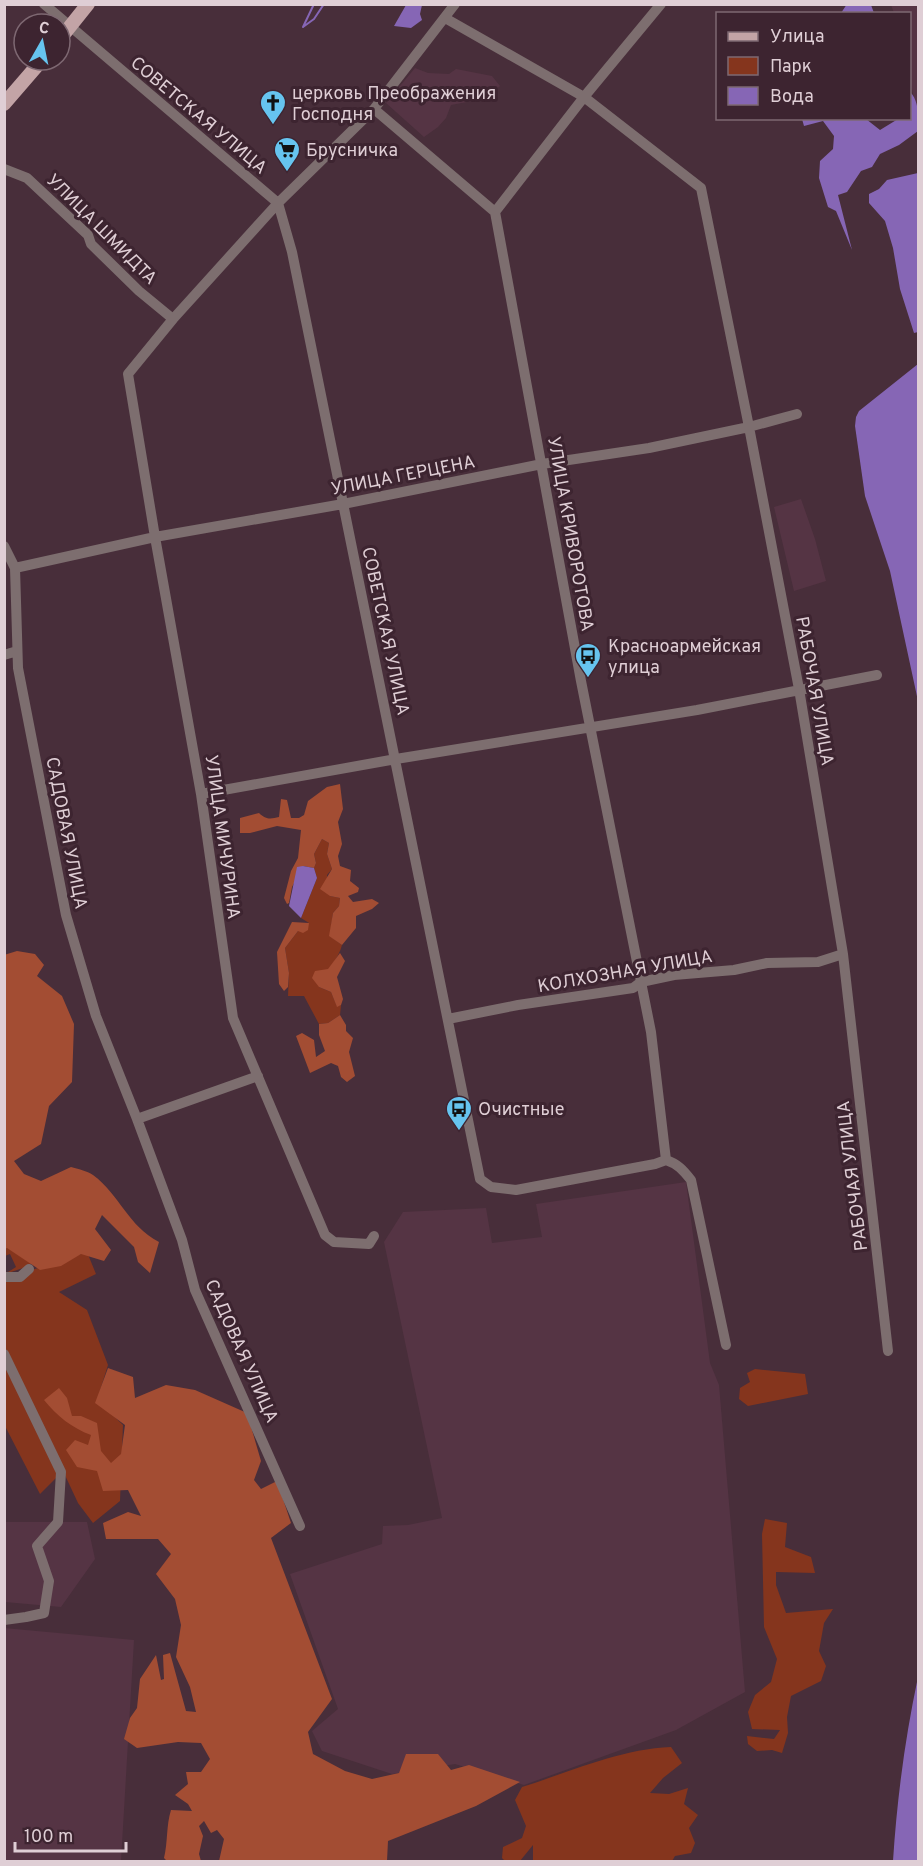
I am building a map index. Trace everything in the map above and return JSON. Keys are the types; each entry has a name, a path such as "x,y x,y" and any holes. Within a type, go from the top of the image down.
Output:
{"main road":[{"path":"72,23 88,4"},
{"path":"4,104 32,72"}],"street":[{"path":"173,319 278,203 374,109 455,4"},
{"path":"374,109 495,212 584,97 661,4"},
{"name":"РАБОЧАЯ УЛИЦА","path":"445,18 584,97 701,188 799,689 843,954 888,1351"},
{"name":"СОВЕТСКАЯ УЛИЦА","path":"72,30 278,203 292,252 480,1179 491,1187 516,1190 666,1160"},
{"name":"УЛИЦА ШМИДТА","path":"4,169 27,178 88,235 91,244 131,283 173,319"},
{"name":"УЛИЦА КРИВОРОТОВА","path":"495,212 590,728 641,981 658,1077 666,1160"},
{"name":"УЛИЦА МИЧУРИНА","path":"173,319 128,374 201,794 232,1018 325,1235 334,1242 369,1244 374,1236"},
{"name":"УЛИЦА ГЕРЦЕНА","path":"15,568 155,537 343,504 542,464 649,448 749,427 797,414"},
{"name":"САДОВАЯ УЛИЦА","path":"4,546 15,568 18,668 66,915 96,1016 182,1240 195,1290 300,1526"},
{"path":"4,655 17,651"},
{"path":"201,794 396,759 697,710 877,675"},
{"name":"КОЛХОЗНАЯ УЛИЦА","path":"448,1019 518,1005 633,988 641,981 674,975 734,970 767,963 818,962 843,954"},
{"path":"137,1119 258,1076"},
{"path":"666,1160 675,1162 691,1180 726,1345"},
{"path":"4,1277 20,1277 29,1269"},
{"path":"4,1354 61,1472 58,1522 37,1546 49,1581 44,1612 4,1620"}],"shaded area":[{"path":"891,5 918,5 918,117 911,85 911,12 894,12"},
{"path":"415,68 428,73 449,74 456,69 492,76 500,86 483,99 451,105 446,118 424,137 386,103"},
{"path":"801,499 826,581 794,591 774,507"},
{"path":"340,784 343,809 338,822 342,844 338,856 340,866 351,870 350,881 359,888 358,892 348,896 353,902 372,899 379,903 356,916 356,928 342,945 329,936 333,913 339,906 340,898 330,896 320,889 332,869 327,854 329,843 322,839 314,854 316,863 314,868 303,866 292,887 287,904 284,898 291,871 298,858 301,830 277,826 250,833 240,833 240,818 259,813 269,818 279,817 281,799 287,800 291,818 299,818 304,815 308,801 327,787"},
{"path":"292,922 309,923 308,930 303,933 298,931 285,948 289,973 288,987 284,991 279,984 277,952"},
{"path":"17,951 35,954 44,965 37,976 62,996 74,1024 72,1082 49,1106 41,1144 14,1161 24,1174 41,1181 71,1167 93,1175 139,1228 159,1242 150,1273 138,1262 134,1247 102,1215 95,1229 111,1250 104,1261 81,1254 61,1266 40,1270 7,1248 5,1249 4,955"},
{"path":"340,953 345,961 337,977 343,999 341,1005 337,1007 331,992 319,987 312,978 315,971 328,969"},
{"path":"340,1015 346,1025 346,1031 353,1038 349,1052 355,1076 347,1082 341,1077 338,1066 331,1063 310,1073 296,1036 302,1033 314,1040 316,1057 325,1051 319,1035 319,1024 328,1023"},
{"path":"686,1182 710,1363 719,1385 745,1692 676,1730 524,1785 455,1764 392,1774 322,1751 312,1731 338,1709 290,1574 382,1544 383,1526 408,1525 442,1518 384,1242 403,1212 486,1208 492,1243 542,1237 536,1204"},
{"path":"108,1368 133,1377 135,1398 166,1385 195,1390 247,1413 261,1461 254,1480 261,1489 277,1481 291,1523 271,1538 332,1699 308,1732 313,1754 345,1771 372,1779 399,1773 406,1754 438,1754 451,1770 469,1765 520,1782 476,1806 388,1841 387,1861 219,1861 224,1839 217,1830 211,1833 204,1821 199,1826 203,1836 199,1854 201,1861 167,1861 164,1858 171,1810 192,1811 188,1804 175,1795 188,1784 186,1772 201,1772 210,1759 201,1743 178,1742 137,1748 124,1739 130,1718 137,1708 140,1679 156,1655 161,1680 164,1679 163,1655 170,1653 186,1711 196,1712 190,1687 176,1657 181,1625 175,1599 156,1574 171,1554 158,1539 106,1539 103,1523 128,1512 141,1516 128,1490 103,1491 97,1471 77,1467 66,1450 75,1440 88,1445 91,1435 65,1421 44,1400 59,1388 67,1398 72,1416 81,1416 97,1423 101,1451 111,1463 121,1454 125,1425 95,1403"},
{"path":"4,1522 87,1522 95,1559 61,1607 5,1602"},
{"path":"4,1628 134,1640 121,1861 5,1861"}],"green space":[{"path":"322,839 329,843 327,854 332,869 327,875 330,896 340,898 339,906 333,913 330,936 342,945 319,987 331,992 337,1006 341,1005 340,1015 328,1023 319,1024 304,996 288,996 289,973 285,948 298,931 309,923 301,918 317,878 314,854"},
{"path":"5,1247 36,1260 26,1267 5,1274 16,1267 10,1254 5,1256"},
{"path":"87,1252 96,1274 59,1292 87,1310 108,1365 97,1400 123,1425 120,1501 93,1523 78,1503 5,1347 4,1279"},
{"path":"4,1359 60,1474 40,1494 5,1426"},
{"path":"755,1369 805,1374 808,1394 748,1406 739,1399 740,1388 750,1382 747,1373"},
{"path":"765,1519 787,1523 785,1547 811,1557 815,1573 776,1572 776,1585 786,1613 833,1609 824,1623 819,1651 826,1666 821,1681 791,1696 787,1717 788,1733 782,1753 772,1750 757,1751 748,1744 747,1736 774,1739 780,1730 752,1729 748,1712 755,1695 771,1682 777,1659 764,1627 762,1534"},
{"path":"671,1747 682,1763 663,1778 650,1793 669,1794 688,1788 684,1804 698,1815 689,1828 695,1843 691,1853 675,1856 672,1861 533,1861 533,1845 520,1861 505,1861 502,1858 503,1847 522,1838 526,1826 515,1800 522,1787 595,1762 633,1752"}],"water":[{"path":"847,4 871,5 874,12 842,12"},
{"path":"406,5 422,5 420,14 422,20 411,28 394,26"},
{"path":"911,93 917,105 918,131 899,145 880,154 872,167 861,171 847,192 838,195 852,250 836,211 828,207 819,178 820,161 833,149 834,136 823,121 804,126 802,120 867,120 880,130 896,120 911,120"},
{"path":"918,173 918,332 914,333 900,289 893,248 885,221 869,203 869,194 879,189 887,180"},
{"path":"918,364 918,701 890,571 865,496 855,426 859,411"},
{"path":"297,867 314,868 317,878 301,918 289,906"},
{"path":"918,1677 918,1861 893,1861 902,1769"}],"waterway":[{"path":"303,27 314,4"},
{"path":"303,27 314,19 324,4"}],"place":[{"name":"церковь Преображения Господня","path":"273,126"},
{"name":"Брусничка","path":"287,173"},
{"name":"Красноармейская улица","path":"588,679"},
{"name":"Очистные","path":"459,1132"}]}
